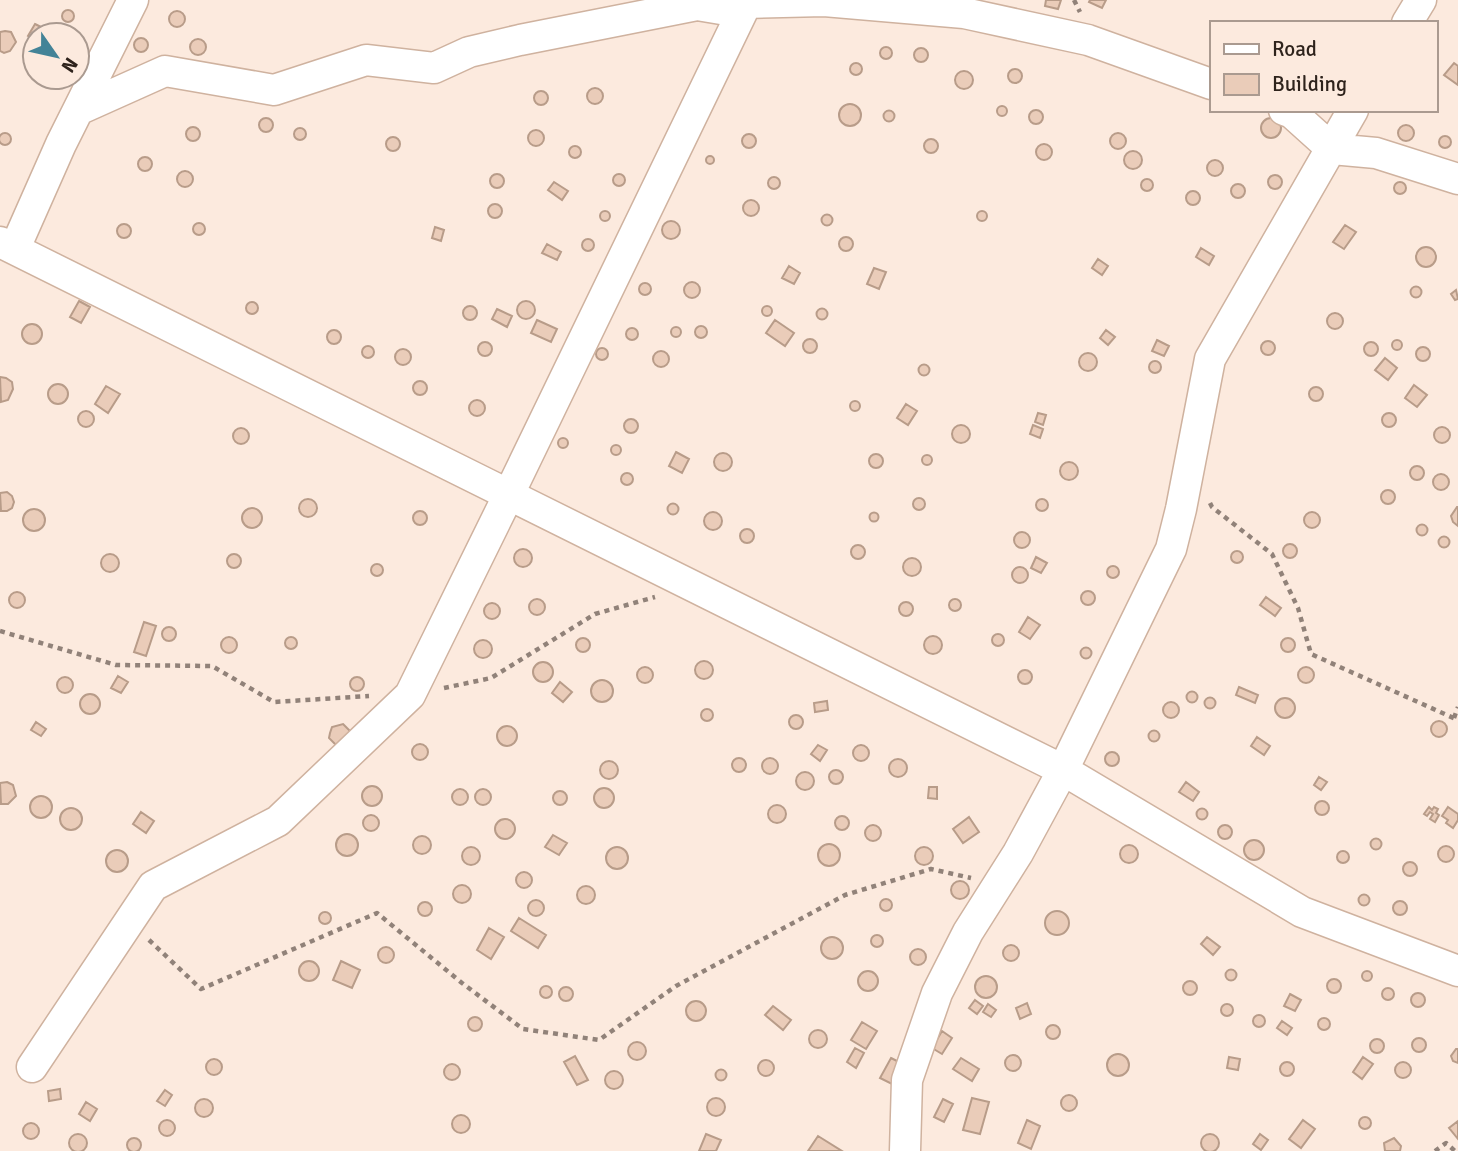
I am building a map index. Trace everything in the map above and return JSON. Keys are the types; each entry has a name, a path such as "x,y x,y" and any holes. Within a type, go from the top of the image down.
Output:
{"street":[{"path":"133,0 7,245 1063,771 1302,912 1458,971"},
{"path":"1408,21 1421,0"},
{"path":"78,110 165,71 274,90 366,60 434,68 469,52 520,40 697,5 733,11 747,2 824,1 964,13 1087,40 1210,84"},
{"path":"32,1067 153,886 278,821 410,695 747,2"},
{"path":"1290,112 1332,149 1376,153 1458,179"},
{"path":"905,1151 907,1080 937,993 968,932 1018,853 1063,771 1171,549 1210,359 1352,112"}],"path":[{"path":"1191,457 1212,506 1272,554 1297,608 1311,654 1456,719 1458,707"},
{"path":"0,632 116,665 212,666 274,702 410,695 491,678 595,614 690,586"},
{"path":"128,922 201,989 377,913 523,1029 599,1040 676,986 845,895 931,869 974,878 989,900"},
{"path":"1435,1151 1446,1143 1455,1151"}],"building":[{"path":"1046,0 1061,0 1058,9 1045,6"},
{"path":"1106,0 1102,8 1089,2"},
{"path":"174,11 180,11 185,19 183,25 174,27 169,22 169,16"},
{"path":"64,12 72,12 72,20 64,20"},
{"path":"0,32 11,32 16,42 10,51 4,53 0,51"},
{"path":"141,38 146,40 146,50 141,52 136,50 134,45 136,40"},
{"path":"198,39 206,47 198,55 190,47"},
{"path":"886,47 892,53 886,59 880,53"},
{"path":"921,48 926,50 926,60 921,62 916,60 914,55 916,50"},
{"path":"856,63 862,69 856,75 850,69"},
{"path":"1454,63 1458,66 1458,85 1444,75"},
{"path":"1015,69 1020,71 1020,81 1015,83 1010,81 1008,76 1010,71"},
{"path":"960,71 968,71 973,80 971,87 960,89 955,84 955,76"},
{"path":"592,88 598,88 603,96 601,102 592,104 587,99 587,93"},
{"path":"538,91 544,91 548,98 544,105 538,105 534,101 534,95"},
{"path":"850,104 858,107 861,115 858,123 850,126 842,123 839,115 842,107"},
{"path":"1002,106 1006,107 1006,115 1002,116 998,115 997,111 998,107"},
{"path":"889,110 895,116 889,122 883,116"},
{"path":"1033,110 1039,110 1043,117 1039,124 1033,124 1029,120 1029,114"},
{"path":"266,118 271,120 271,130 266,132 261,130 259,125 261,120"},
{"path":"1271,118 1278,121 1281,128 1278,135 1271,138 1264,135 1261,128 1264,121"},
{"path":"1403,125 1409,125 1414,133 1412,139 1403,141 1398,136 1398,130"},
{"path":"193,127 198,129 198,139 193,141 188,139 186,134 188,129"},
{"path":"300,128 306,134 300,140 294,134"},
{"path":"536,130 544,138 536,146 528,138"},
{"path":"5,133 11,139 5,145 -1,139"},
{"path":"1118,133 1126,141 1118,149 1110,141"},
{"path":"746,134 752,134 756,141 752,148 746,148 742,144 742,138"},
{"path":"1445,136 1451,142 1445,148 1439,142"},
{"path":"393,137 398,139 398,149 393,151 388,149 386,144 388,139"},
{"path":"931,139 936,141 936,151 931,153 926,151 924,146 926,141"},
{"path":"1044,144 1052,152 1044,160 1036,152"},
{"path":"575,146 581,152 575,158 569,152"},
{"path":"1133,151 1139,154 1142,160 1139,166 1133,169 1127,166 1124,160 1127,154"},
{"path":"710,156 714,160 710,164 706,160"},
{"path":"145,157 150,159 150,169 145,171 140,169 138,164 140,159"},
{"path":"1212,160 1218,160 1223,168 1221,174 1212,176 1207,171 1207,165"},
{"path":"185,171 193,179 185,187 177,179"},
{"path":"497,174 502,176 502,186 497,188 492,186 490,181 492,176"},
{"path":"619,174 625,180 619,186 613,180"},
{"path":"1272,175 1278,175 1282,182 1278,189 1272,189 1268,185 1268,179"},
{"path":"774,177 780,183 774,189 768,183"},
{"path":"1147,179 1153,185 1147,191 1141,185"},
{"path":"554,182 568,191 562,200 548,190"},
{"path":"1395,183 1405,183 1405,193 1395,193"},
{"path":"1235,184 1241,184 1245,191 1241,198 1235,198 1231,194 1231,188"},
{"path":"1190,191 1196,191 1200,198 1196,205 1190,205 1186,201 1186,195"},
{"path":"748,200 754,200 759,208 757,214 748,216 743,211 743,205"},
{"path":"492,204 498,204 502,211 498,218 492,218 488,214 488,208"},
{"path":"605,211 610,216 605,221 600,216"},
{"path":"982,211 986,212 986,220 982,221 978,220 977,216 978,212"},
{"path":"827,214 833,220 827,226 821,220"},
{"path":"671,221 677,224 680,230 677,236 671,239 665,236 662,230 665,224"},
{"path":"199,223 205,229 199,235 193,229"},
{"path":"124,224 129,226 129,236 124,238 119,236 117,231 119,226"},
{"path":"1345,225 1356,232 1344,249 1333,242"},
{"path":"435,227 444,230 441,241 432,238"},
{"path":"846,237 851,239 851,249 846,251 841,249 839,244 841,239"},
{"path":"588,239 594,245 588,251 582,245"},
{"path":"547,244 561,252 557,260 542,253"},
{"path":"1426,247 1433,250 1436,257 1433,264 1426,267 1419,264 1416,257 1419,250"},
{"path":"1201,248 1214,256 1209,265 1196,257"},
{"path":"1098,259 1108,266 1102,275 1092,268"},
{"path":"789,266 800,273 794,284 782,278"},
{"path":"874,268 886,272 879,289 867,284"},
{"path":"692,282 700,290 692,298 684,290"},
{"path":"645,283 651,289 645,295 639,289"},
{"path":"1416,286 1422,292 1416,298 1410,292"},
{"path":"1456,290 1458,299 1455,300 1451,294"},
{"path":"79,301 90,307 81,323 70,317"},
{"path":"526,301 532,304 535,310 532,316 526,319 520,316 517,310 520,304"},
{"path":"252,302 258,308 252,314 246,308"},
{"path":"467,306 473,306 477,313 473,320 467,320 463,316 463,310"},
{"path":"767,306 771,307 771,315 767,316 763,315 762,311 763,307"},
{"path":"822,308 828,314 822,320 816,314"},
{"path":"497,309 512,316 507,327 492,319"},
{"path":"1332,313 1338,313 1343,321 1341,327 1332,329 1327,324 1327,318"},
{"path":"537,320 557,329 551,342 531,333"},
{"path":"775,320 794,333 785,346 766,333"},
{"path":"28,324 36,324 42,334 36,344 28,344 22,338 22,330"},
{"path":"701,326 707,332 701,338 695,332"},
{"path":"676,327 681,332 676,337 671,332"},
{"path":"632,328 638,334 632,340 626,334"},
{"path":"334,330 339,332 339,342 334,344 329,342 327,337 329,332"},
{"path":"1106,330 1115,337 1108,345 1100,338"},
{"path":"810,339 815,341 815,351 810,353 805,351 803,346 805,341"},
{"path":"1157,340 1169,346 1164,356 1152,351"},
{"path":"1397,340 1401,341 1401,349 1397,350 1393,349 1392,345 1393,341"},
{"path":"1268,341 1273,343 1273,353 1268,355 1263,353 1261,348 1263,343"},
{"path":"485,342 490,344 490,354 485,356 480,354 478,349 480,344"},
{"path":"1371,342 1376,344 1376,354 1371,356 1366,354 1364,349 1366,344"},
{"path":"368,346 374,352 368,358 362,352"},
{"path":"1420,347 1426,347 1430,354 1426,361 1420,361 1416,357 1416,351"},
{"path":"602,348 608,354 602,360 596,354"},
{"path":"403,349 411,357 403,365 395,357"},
{"path":"661,351 669,359 661,367 653,359"},
{"path":"1084,353 1092,353 1097,362 1095,369 1084,371 1079,366 1079,358"},
{"path":"1385,358 1397,368 1388,380 1375,370"},
{"path":"1150,362 1160,362 1160,372 1150,372"},
{"path":"924,365 928,366 928,374 924,375 920,374 919,370 920,366"},
{"path":"0,377 12,382 13,389 8,400 1,402"},
{"path":"420,381 425,383 425,393 420,395 415,393 413,388 415,383"},
{"path":"58,384 65,387 68,394 65,401 58,404 51,401 48,394 51,387"},
{"path":"1414,385 1427,395 1417,407 1405,398"},
{"path":"106,386 120,394 108,413 95,404"},
{"path":"1313,387 1319,387 1323,394 1319,401 1313,401 1309,397 1309,391"},
{"path":"477,400 483,402 483,414 477,416 471,414 469,408 471,402"},
{"path":"855,401 859,402 859,410 855,411 851,410 850,406 851,402"},
{"path":"906,404 917,411 908,425 897,418"},
{"path":"86,411 94,419 86,427 78,419"},
{"path":"1038,413 1046,415 1043,425 1035,422"},
{"path":"1386,413 1392,413 1396,420 1392,427 1386,427 1382,423 1382,417"},
{"path":"628,419 634,419 638,426 634,433 628,433 624,429 624,423"},
{"path":"961,425 967,428 970,434 967,440 961,443 955,440 952,434 955,428"},
{"path":"1033,425 1043,429 1040,438 1030,434"},
{"path":"1439,427 1445,427 1450,435 1448,441 1439,443 1434,438 1434,432"},
{"path":"241,428 247,430 247,442 241,444 235,442 233,436 235,430"},
{"path":"563,438 568,443 563,448 558,443"},
{"path":"616,445 621,450 616,455 611,450"},
{"path":"676,452 689,459 682,473 669,466"},
{"path":"723,453 729,456 732,462 729,468 723,471 717,468 714,462 717,456"},
{"path":"876,454 881,456 881,466 876,468 871,466 869,461 871,456"},
{"path":"927,455 932,460 927,465 922,460"},
{"path":"1065,462 1073,462 1078,471 1076,478 1065,480 1060,475 1060,467"},
{"path":"1414,466 1420,466 1424,473 1420,480 1414,480 1410,476 1410,470"},
{"path":"627,473 633,479 627,485 621,479"},
{"path":"1441,474 1447,476 1447,488 1441,490 1435,488 1433,482 1435,476"},
{"path":"1388,490 1393,492 1393,502 1388,504 1383,502 1381,497 1383,492"},
{"path":"7,492 14,502 12,508 1,511 0,493"},
{"path":"919,498 925,504 919,510 913,504"},
{"path":"308,499 314,502 317,508 314,514 308,517 302,514 299,508 302,502"},
{"path":"1042,499 1048,505 1042,511 1036,505"},
{"path":"673,503 679,509 673,515 667,509"},
{"path":"1458,507 1458,526 1451,516"},
{"path":"252,508 259,511 262,518 259,525 252,528 245,525 242,518 245,511"},
{"path":"34,509 44,516 45,520 38,530 34,531 24,524 23,520 30,510"},
{"path":"420,511 425,513 425,523 420,525 415,523 413,518 415,513"},
{"path":"713,512 721,517 722,521 717,529 713,530 705,525 704,521 709,513"},
{"path":"1312,512 1318,514 1318,526 1312,528 1306,526 1304,520 1306,514"},
{"path":"874,513 878,517 874,521 870,517"},
{"path":"1422,525 1426,526 1426,534 1422,535 1418,534 1417,530 1418,526"},
{"path":"747,529 752,531 752,541 747,543 742,541 740,536 742,531"},
{"path":"1022,532 1030,540 1022,548 1014,540"},
{"path":"1444,537 1448,538 1448,546 1444,547 1440,546 1439,542 1440,538"},
{"path":"1287,544 1293,544 1297,551 1293,558 1287,558 1283,554 1283,548"},
{"path":"855,545 861,545 865,552 861,559 855,559 851,555 851,549"},
{"path":"523,549 529,552 532,558 529,564 523,567 517,564 514,558 517,552"},
{"path":"1237,551 1243,557 1237,563 1231,557"},
{"path":"110,554 116,557 119,563 116,569 110,572 104,569 101,563 104,557"},
{"path":"231,554 237,554 241,561 237,568 231,568 227,564 227,558"},
{"path":"1036,557 1047,563 1041,573 1031,568"},
{"path":"912,558 918,561 921,567 918,573 912,576 906,573 903,567 906,561"},
{"path":"377,564 383,570 377,576 371,570"},
{"path":"1020,567 1026,569 1026,581 1020,583 1014,581 1012,575 1014,569"},
{"path":"1108,567 1118,567 1118,577 1108,577"},
{"path":"1088,591 1093,593 1093,603 1088,605 1083,603 1081,598 1083,593"},
{"path":"14,592 20,592 25,600 23,606 14,608 9,603 9,597"},
{"path":"1266,597 1281,608 1275,616 1260,605"},
{"path":"537,599 545,607 537,615 529,607"},
{"path":"950,600 960,600 960,610 950,610"},
{"path":"906,602 911,604 911,614 906,616 901,614 899,609 901,604"},
{"path":"492,603 498,605 498,617 492,619 486,617 484,611 486,605"},
{"path":"1028,617 1040,625 1030,639 1019,632"},
{"path":"144,622 156,626 146,656 134,652"},
{"path":"169,627 174,629 174,639 169,641 164,639 162,634 164,629"},
{"path":"998,634 1004,640 998,646 992,640"},
{"path":"933,636 939,639 942,645 939,651 933,654 927,651 924,645 927,639"},
{"path":"229,637 237,645 229,653 221,645"},
{"path":"291,637 297,643 291,649 285,643"},
{"path":"580,638 586,638 590,645 586,652 580,652 576,648 576,642"},
{"path":"1285,638 1291,638 1295,645 1291,652 1285,652 1281,648 1281,642"},
{"path":"483,640 489,643 492,649 489,655 483,658 477,655 474,649 477,643"},
{"path":"1086,648 1090,649 1090,657 1086,658 1082,657 1081,653 1082,649"},
{"path":"704,661 710,664 713,670 710,676 704,679 698,676 695,670 698,664"},
{"path":"543,662 550,665 553,672 550,679 543,682 536,679 533,672 536,665"},
{"path":"645,667 651,669 651,681 645,683 639,681 637,675 639,669"},
{"path":"1306,667 1314,675 1306,683 1298,675"},
{"path":"1025,670 1030,672 1030,682 1025,684 1020,682 1018,677 1020,672"},
{"path":"118,676 128,682 121,693 111,688"},
{"path":"65,677 71,679 71,691 65,693 59,691 57,685 59,679"},
{"path":"354,677 360,677 364,684 360,691 354,691 350,687 350,681"},
{"path":"602,680 610,683 613,691 610,699 602,702 594,699 591,691 594,683"},
{"path":"560,682 572,692 563,702 552,693"},
{"path":"1239,687 1258,695 1255,703 1236,695"},
{"path":"1192,692 1196,693 1196,701 1192,702 1188,701 1187,697 1188,693"},
{"path":"90,694 97,697 100,704 97,711 90,714 83,711 80,704 83,697"},
{"path":"1210,697 1216,703 1210,709 1204,703"},
{"path":"1285,698 1292,701 1295,708 1292,715 1285,718 1278,715 1275,708 1278,701"},
{"path":"827,701 828,710 815,712 814,703"},
{"path":"1171,702 1179,710 1171,718 1163,710"},
{"path":"707,709 713,715 707,721 701,715"},
{"path":"796,715 801,717 801,727 796,729 791,727 789,722 791,717"},
{"path":"1436,721 1442,721 1447,729 1445,735 1436,737 1431,732 1431,726"},
{"path":"36,722 46,729 41,736 31,730"},
{"path":"343,724 351,732 337,746 329,738 330,733 332,727"},
{"path":"507,726 514,729 517,736 514,743 507,746 500,743 497,736 500,729"},
{"path":"1154,731 1158,732 1158,740 1154,741 1150,740 1149,736 1150,732"},
{"path":"1257,737 1270,746 1264,755 1251,746"},
{"path":"417,744 423,744 428,752 426,758 417,760 412,755 412,749"},
{"path":"818,745 827,750 820,761 811,754"},
{"path":"861,745 869,753 861,761 853,753"},
{"path":"1112,752 1117,754 1117,764 1112,766 1107,764 1105,759 1107,754"},
{"path":"736,758 742,758 746,765 742,772 736,772 732,768 732,762"},
{"path":"767,758 773,758 778,766 776,772 767,774 762,769 762,763"},
{"path":"898,759 904,762 907,768 904,774 898,777 892,774 889,768 892,762"},
{"path":"605,761 613,761 618,770 616,777 605,779 600,774 600,766"},
{"path":"833,770 839,770 843,777 839,784 833,784 829,780 829,774"},
{"path":"801,772 809,772 814,781 812,788 801,790 796,785 796,777"},
{"path":"1319,777 1327,782 1321,790 1314,785"},
{"path":"1186,782 1199,792 1193,801 1179,792"},
{"path":"0,783 13,785 16,796 8,804 1,804"},
{"path":"372,786 379,789 382,796 379,803 372,806 365,803 362,796 365,789"},
{"path":"929,787 937,787 937,799 928,798"},
{"path":"604,788 611,791 614,798 611,805 604,808 597,805 594,798 597,791"},
{"path":"457,789 463,789 468,797 466,803 457,805 452,800 452,794"},
{"path":"480,789 486,789 491,797 489,803 480,805 475,800 475,794"},
{"path":"560,791 565,793 565,803 560,805 555,803 553,798 555,793"},
{"path":"41,796 49,799 52,807 49,815 41,818 33,815 30,807 33,799"},
{"path":"1322,801 1327,803 1327,813 1322,815 1317,813 1315,808 1317,803"},
{"path":"773,805 781,805 786,814 784,821 773,823 768,818 768,810"},
{"path":"1429,807 1432,810 1434,807 1438,809 1436,813 1439,815 1435,822 1430,819 1433,814 1424,814"},
{"path":"1448,807 1458,814 1453,828 1442,816"},
{"path":"71,808 79,811 82,819 79,827 71,830 63,827 60,819 63,811"},
{"path":"1202,809 1206,810 1206,818 1202,819 1198,818 1197,814 1198,810"},
{"path":"141,812 154,821 146,833 133,824"},
{"path":"368,815 374,815 379,823 377,829 368,831 363,826 363,820"},
{"path":"839,816 845,816 849,823 845,830 839,830 835,826 835,820"},
{"path":"969,817 979,832 963,843 953,829"},
{"path":"505,819 512,822 515,829 512,836 505,839 498,836 495,829 498,822"},
{"path":"873,825 879,827 879,839 873,841 867,839 865,833 867,827"},
{"path":"1222,825 1228,825 1232,832 1228,839 1222,839 1218,835 1218,829"},
{"path":"347,834 355,837 358,845 355,853 347,856 339,853 336,845 339,837"},
{"path":"553,835 567,843 559,855 545,847"},
{"path":"422,836 428,839 431,845 428,851 422,854 416,851 413,845 416,839"},
{"path":"1376,839 1380,840 1380,848 1376,849 1372,848 1371,844 1372,840"},
{"path":"1254,840 1261,843 1264,850 1261,857 1254,860 1247,857 1244,850 1247,843"},
{"path":"829,844 837,847 840,855 837,863 829,866 821,863 818,855 821,847"},
{"path":"1129,845 1135,848 1138,854 1135,860 1129,863 1123,860 1120,854 1123,848"},
{"path":"1446,846 1454,854 1446,862 1438,854"},
{"path":"471,847 477,850 480,856 477,862 471,865 465,862 462,856 465,850"},
{"path":"617,847 625,850 628,858 625,866 617,869 609,866 606,858 609,850"},
{"path":"924,847 930,850 933,856 930,862 924,865 918,862 915,856 918,850"},
{"path":"113,850 121,850 128,857 128,865 121,872 113,872 106,865 106,857"},
{"path":"1343,851 1349,857 1343,863 1337,857"},
{"path":"1407,862 1413,862 1417,869 1413,876 1407,876 1403,872 1403,866"},
{"path":"524,872 530,874 530,886 524,888 518,886 516,880 518,874"},
{"path":"960,881 966,884 969,890 966,896 960,899 954,896 951,890 954,884"},
{"path":"462,885 468,888 471,894 468,900 462,903 456,900 453,894 456,888"},
{"path":"586,886 592,889 595,895 592,901 586,904 580,901 577,895 580,889"},
{"path":"1364,895 1368,896 1368,904 1364,905 1360,904 1359,900 1360,896"},
{"path":"536,900 542,902 542,914 536,916 530,914 528,908 530,902"},
{"path":"881,900 891,900 891,910 881,910"},
{"path":"1397,901 1403,901 1407,908 1403,915 1397,915 1393,911 1393,905"},
{"path":"422,902 428,902 432,909 428,916 422,916 418,912 418,906"},
{"path":"1057,911 1066,914 1069,923 1066,932 1057,935 1048,932 1045,923 1048,914"},
{"path":"325,912 331,918 325,924 319,918"},
{"path":"519,918 546,935 538,948 511,931"},
{"path":"489,928 504,937 491,959 477,950"},
{"path":"872,936 882,936 882,946 872,946"},
{"path":"828,937 836,937 843,944 843,952 836,959 828,959 821,952 821,944"},
{"path":"1207,937 1220,947 1213,955 1201,944"},
{"path":"1008,945 1014,945 1019,953 1017,959 1008,961 1003,956 1003,950"},
{"path":"386,947 394,955 386,963 378,955"},
{"path":"918,949 926,957 918,965 910,957"},
{"path":"309,961 316,964 319,971 316,978 309,981 302,978 299,971 302,964"},
{"path":"341,961 360,970 352,988 333,980"},
{"path":"1231,969 1237,975 1231,981 1225,975"},
{"path":"868,971 875,974 878,981 875,988 868,991 861,988 858,981 861,974"},
{"path":"1367,971 1371,972 1371,980 1367,981 1363,980 1362,976 1363,972"},
{"path":"986,976 994,979 997,987 994,995 986,998 978,995 975,987 978,979"},
{"path":"1331,979 1337,979 1341,986 1337,993 1331,993 1327,989 1327,983"},
{"path":"1190,981 1195,983 1195,993 1190,995 1185,993 1183,988 1185,983"},
{"path":"546,986 552,992 546,998 540,992"},
{"path":"566,987 571,989 571,999 566,1001 561,999 559,994 561,989"},
{"path":"1388,988 1394,994 1388,1000 1382,994"},
{"path":"1415,993 1421,993 1425,1000 1421,1007 1415,1007 1411,1003 1411,997"},
{"path":"1290,994 1301,1000 1295,1011 1284,1006"},
{"path":"975,1000 983,1006 977,1014 969,1008"},
{"path":"696,1001 703,1004 706,1011 703,1018 696,1021 689,1018 686,1011 689,1004"},
{"path":"1027,1003 1031,1014 1020,1019 1016,1008"},
{"path":"988,1004 996,1010 991,1017 983,1012"},
{"path":"1227,1004 1233,1010 1227,1016 1221,1010"},
{"path":"773,1006 791,1020 783,1030 765,1015"},
{"path":"1259,1015 1265,1021 1259,1027 1253,1021"},
{"path":"475,1017 480,1019 480,1029 475,1031 470,1029 468,1024 470,1019"},
{"path":"1324,1018 1330,1024 1324,1030 1318,1024"},
{"path":"1282,1021 1292,1028 1287,1035 1277,1028"},
{"path":"862,1022 877,1031 866,1049 851,1040"},
{"path":"1053,1025 1058,1027 1058,1037 1053,1039 1048,1037 1046,1032 1048,1027"},
{"path":"818,1030 825,1032 825,1046 818,1048 811,1046 809,1039 811,1032"},
{"path":"942,1031 952,1038 942,1054 932,1048"},
{"path":"1416,1038 1422,1038 1426,1045 1422,1052 1416,1052 1412,1048 1412,1042"},
{"path":"1377,1039 1382,1041 1382,1051 1377,1053 1372,1051 1370,1046 1372,1041"},
{"path":"637,1042 643,1045 646,1051 643,1057 637,1060 631,1057 628,1051 631,1045"},
{"path":"855,1048 864,1053 856,1068 847,1062"},
{"path":"1456,1049 1458,1063 1453,1061 1451,1056"},
{"path":"1118,1054 1126,1057 1129,1065 1126,1073 1118,1076 1110,1073 1107,1065 1110,1057"},
{"path":"1013,1055 1019,1057 1019,1069 1013,1071 1007,1069 1005,1063 1007,1057"},
{"path":"575,1056 588,1080 577,1085 564,1062"},
{"path":"1229,1057 1240,1059 1238,1070 1227,1068"},
{"path":"1363,1057 1373,1064 1362,1079 1353,1072"},
{"path":"891,1058 907,1066 896,1086 880,1078"},
{"path":"961,1058 979,1069 972,1081 953,1069"},
{"path":"214,1059 222,1067 214,1075 206,1067"},
{"path":"766,1060 772,1062 772,1074 766,1076 760,1074 758,1068 760,1062"},
{"path":"1287,1062 1292,1064 1292,1074 1287,1076 1282,1074 1280,1069 1282,1064"},
{"path":"1403,1062 1411,1070 1403,1078 1395,1070"},
{"path":"452,1064 458,1066 458,1078 452,1080 446,1078 444,1072 446,1066"},
{"path":"721,1070 725,1071 725,1079 721,1080 717,1079 716,1075 717,1071"},
{"path":"614,1071 620,1074 623,1080 620,1086 614,1089 608,1086 605,1080 608,1074"},
{"path":"60,1089 61,1099 49,1101 48,1091"},
{"path":"165,1090 172,1095 165,1106 157,1101"},
{"path":"1069,1095 1075,1097 1075,1109 1069,1111 1063,1109 1061,1103 1063,1097"},
{"path":"712,1098 720,1098 725,1107 723,1114 712,1116 707,1111 707,1103"},
{"path":"972,1098 989,1102 980,1134 963,1130"},
{"path":"200,1099 208,1099 213,1108 211,1115 200,1117 195,1112 195,1104"},
{"path":"943,1099 953,1104 944,1122 934,1117"},
{"path":"86,1102 97,1109 90,1121 79,1114"},
{"path":"461,1115 467,1118 470,1124 467,1130 461,1133 455,1130 452,1124 455,1118"},
{"path":"1365,1117 1371,1123 1365,1129 1359,1123"},
{"path":"167,1120 175,1128 167,1136 159,1128"},
{"path":"1027,1120 1040,1126 1031,1149 1018,1143"},
{"path":"1303,1120 1315,1129 1301,1148 1289,1139"},
{"path":"1458,1121 1458,1139 1449,1128"},
{"path":"31,1123 37,1125 37,1137 31,1139 25,1137 23,1131 25,1125"},
{"path":"74,1134 82,1134 87,1143 85,1150 74,1152 69,1147 69,1139"},
{"path":"706,1134 721,1140 716,1151 699,1151"},
{"path":"1210,1134 1216,1137 1219,1143 1216,1149 1210,1152 1204,1149 1201,1143 1204,1137"},
{"path":"1260,1134 1268,1140 1261,1150 1253,1144"},
{"path":"818,1136 842,1151 808,1151"},
{"path":"131,1138 137,1138 141,1145 137,1152 131,1152 127,1148 127,1142"},
{"path":"1394,1138 1401,1146 1400,1151 1385,1151 1384,1143"}]}
